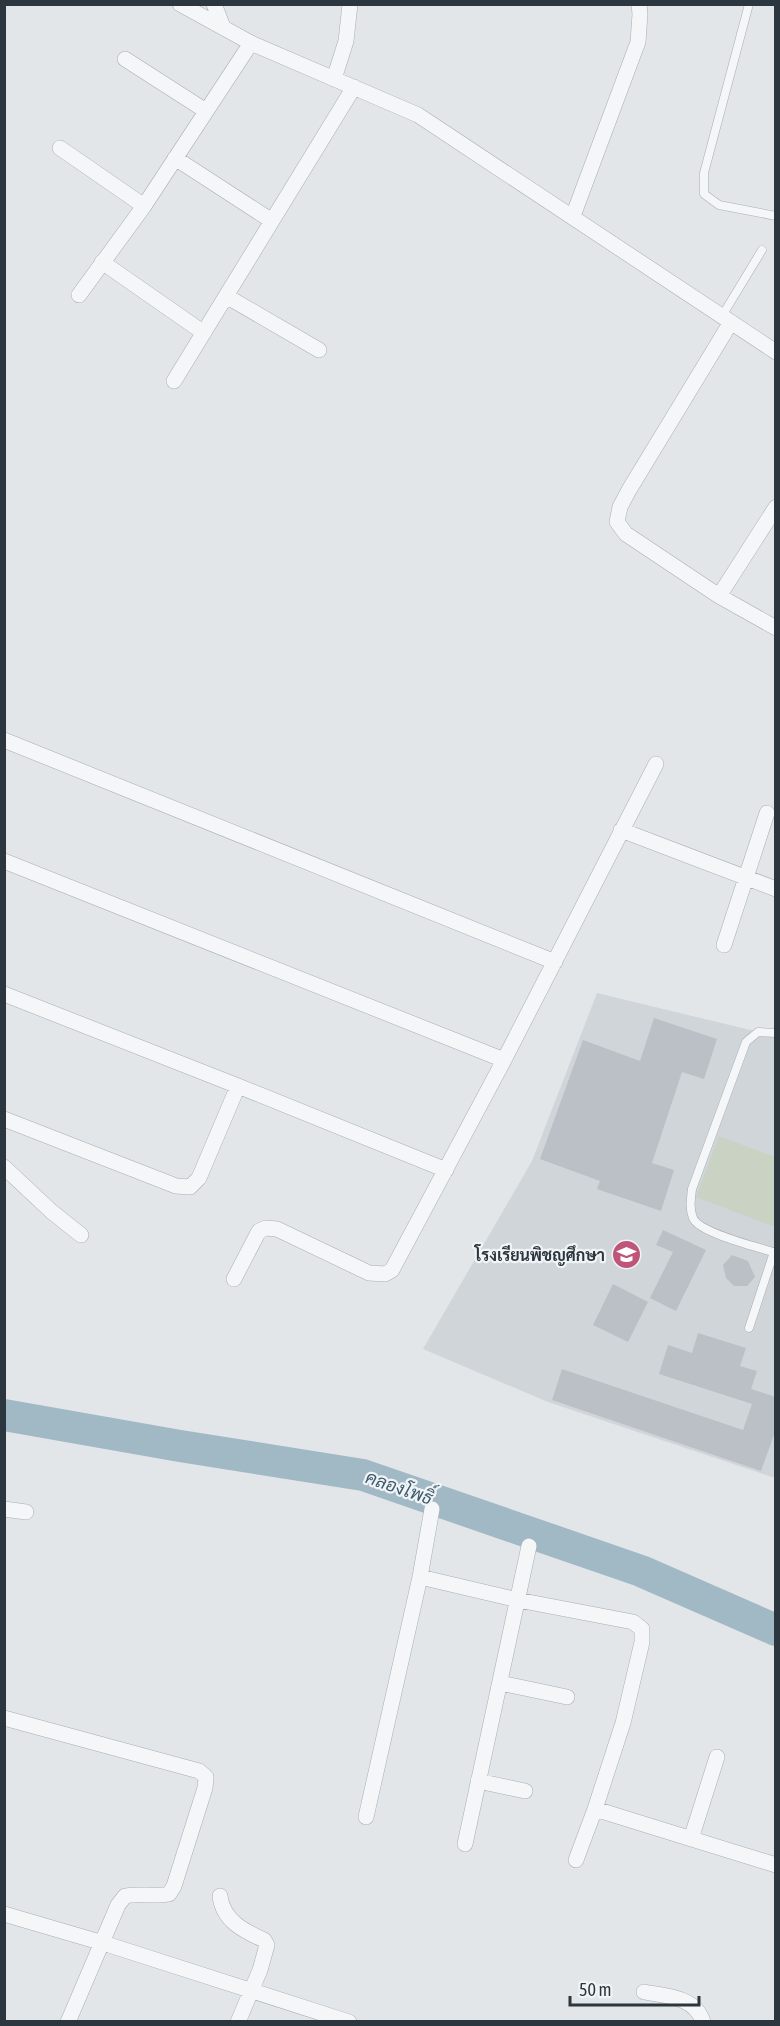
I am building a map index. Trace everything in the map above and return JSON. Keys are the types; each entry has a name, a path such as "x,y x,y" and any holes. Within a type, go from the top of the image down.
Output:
{"street":[{"path":"180,4 251,43 418,115 776,352"},
{"path":"214,4 223,27"},
{"path":"334,79 346,41 350,4"},
{"path":"573,216 638,42 639,4"},
{"path":"79,295 144,206 251,43"},
{"path":"125,59 207,111"},
{"path":"174,381 354,87"},
{"path":"60,148 144,206"},
{"path":"176,158 272,221"},
{"path":"102,262 204,333"},
{"path":"226,296 319,350"},
{"path":"726,319 629,490 620,507 618,522 626,534 719,596 776,628"},
{"path":"719,596 776,507"},
{"path":"4,740 555,962"},
{"path":"234,1279 259,1231 266,1228 277,1229 369,1273 385,1274 392,1270 504,1060 656,764"},
{"path":"724,945 766,813"},
{"path":"621,830 776,889"},
{"path":"4,861 504,1060"},
{"path":"4,994 446,1170"},
{"path":"4,1119 176,1186 190,1187 199,1178 238,1086"},
{"path":"4,1167 52,1212 81,1235"},
{"path":"4,1509 26,1512"},
{"path":"366,1817 420,1577 432,1509"},
{"path":"465,1844 529,1546"},
{"path":"420,1577 518,1600 633,1622 642,1629 642,1642 623,1723 576,1860"},
{"path":"500,1683 567,1697"},
{"path":"4,1718 199,1771 206,1777 205,1788 174,1886 169,1894 160,1896 135,1894 125,1896 118,1905 68,2022"},
{"path":"691,1839 717,1757"},
{"path":"478,1781 525,1791"},
{"path":"595,1809 776,1865"},
{"path":"220,1896 222,1908 234,1924 264,1940 267,1945 265,1956 238,2022"},
{"path":"4,1914 103,1943 349,2022"},
{"path":"644,1992 679,1998 692,2005 701,2014 703,2022"}],"lane":[{"path":"749,4 704,173 704,194 719,205 776,216"},
{"path":"726,319 762,250"},
{"path":"749,1328 772,1270 775,1253 706,1229 693,1220 690,1205 692,1189 747,1042 758,1032 776,1033"}],"shaded area":[{"name":"โรงเรียนพิชญศึกษา","path":"597,993 775,1036 775,1478 548,1402 423,1349 532,1161"},
{"path":"719,1136 775,1157 775,1227 696,1197"}],"building":[{"path":"654,1018 717,1039 704,1079 682,1072 652,1163 674,1170 661,1211 597,1189 600,1181 540,1159 583,1040 640,1061"},
{"path":"663,1230 706,1250 676,1311 650,1298 673,1252 656,1245"},
{"path":"732,1255 748,1261 755,1277 747,1286 734,1286 726,1278 723,1265"},
{"path":"613,1284 648,1302 628,1342 593,1325"},
{"path":"698,1333 746,1348 740,1366 757,1371 751,1389 776,1397 776,1429 761,1471 552,1400 562,1369 743,1430 752,1404 659,1374 668,1345 692,1353"}],"waterway":[{"name":"คลองโพธิ์","path":"4,1415 363,1475 641,1571 776,1630"}],"place":[{"name":"โรงเรียนพิชญศึกษา","path":"626,1255"}]}
